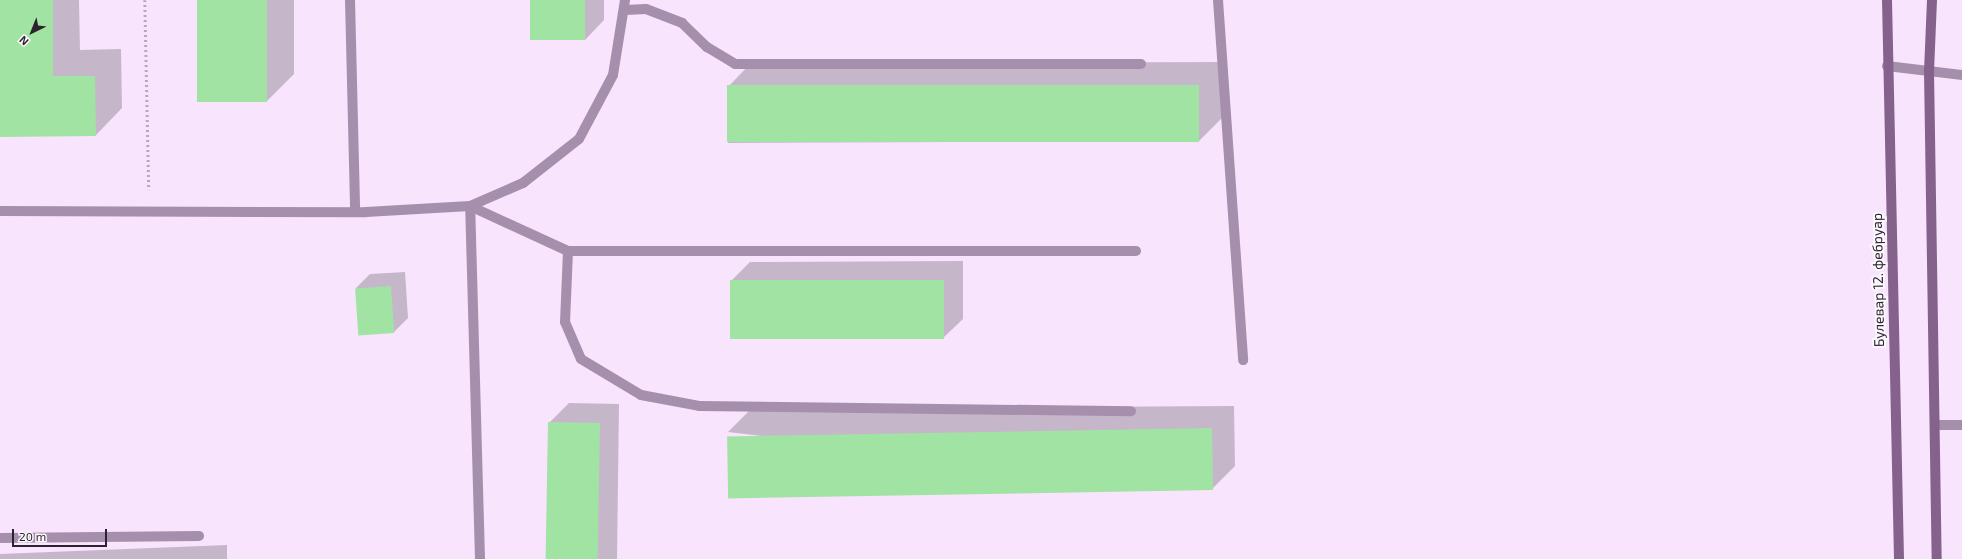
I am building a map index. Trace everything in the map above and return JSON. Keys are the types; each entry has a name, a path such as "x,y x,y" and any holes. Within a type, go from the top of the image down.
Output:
{"main road":[{"name":"Булевар 12. фебруар","path":"1887,0 1887,66 1898,559"},
{"path":"1932,0 1929,71 1937,559"}],"street":[{"path":"350,0 355,212"},
{"path":"1218,0 1243,360"},
{"path":"0,211 366,212 470,206 523,183 579,139 613,75 625,5 646,9 682,23 707,47 735,64 1141,64"},
{"path":"1887,66 1962,75"},
{"path":"470,206 568,251 1136,251"},
{"path":"470,206 480,559"},
{"path":"568,251 565,322 581,359 641,395 699,406 1132,411"},
{"path":"1935,425 1962,425"},
{"path":"0,538 199,536"}],"path":[{"path":"145,0 149,212"}],"building":[{"path":"0,0 53,0 53,76 95,76 96,136 0,137"},
{"path":"197,0 267,0 267,102 197,102"},
{"path":"530,0 585,0 585,40 530,40"},
{"path":"727,85 1199,85 1199,142 727,142"},
{"path":"730,280 944,280 944,339 730,339"},
{"path":"391,286 394,333 358,335 355,289"},
{"path":"548,422 600,423 598,559 546,559"},
{"path":"1212,428 1213,490 728,498 727,436"}]}
